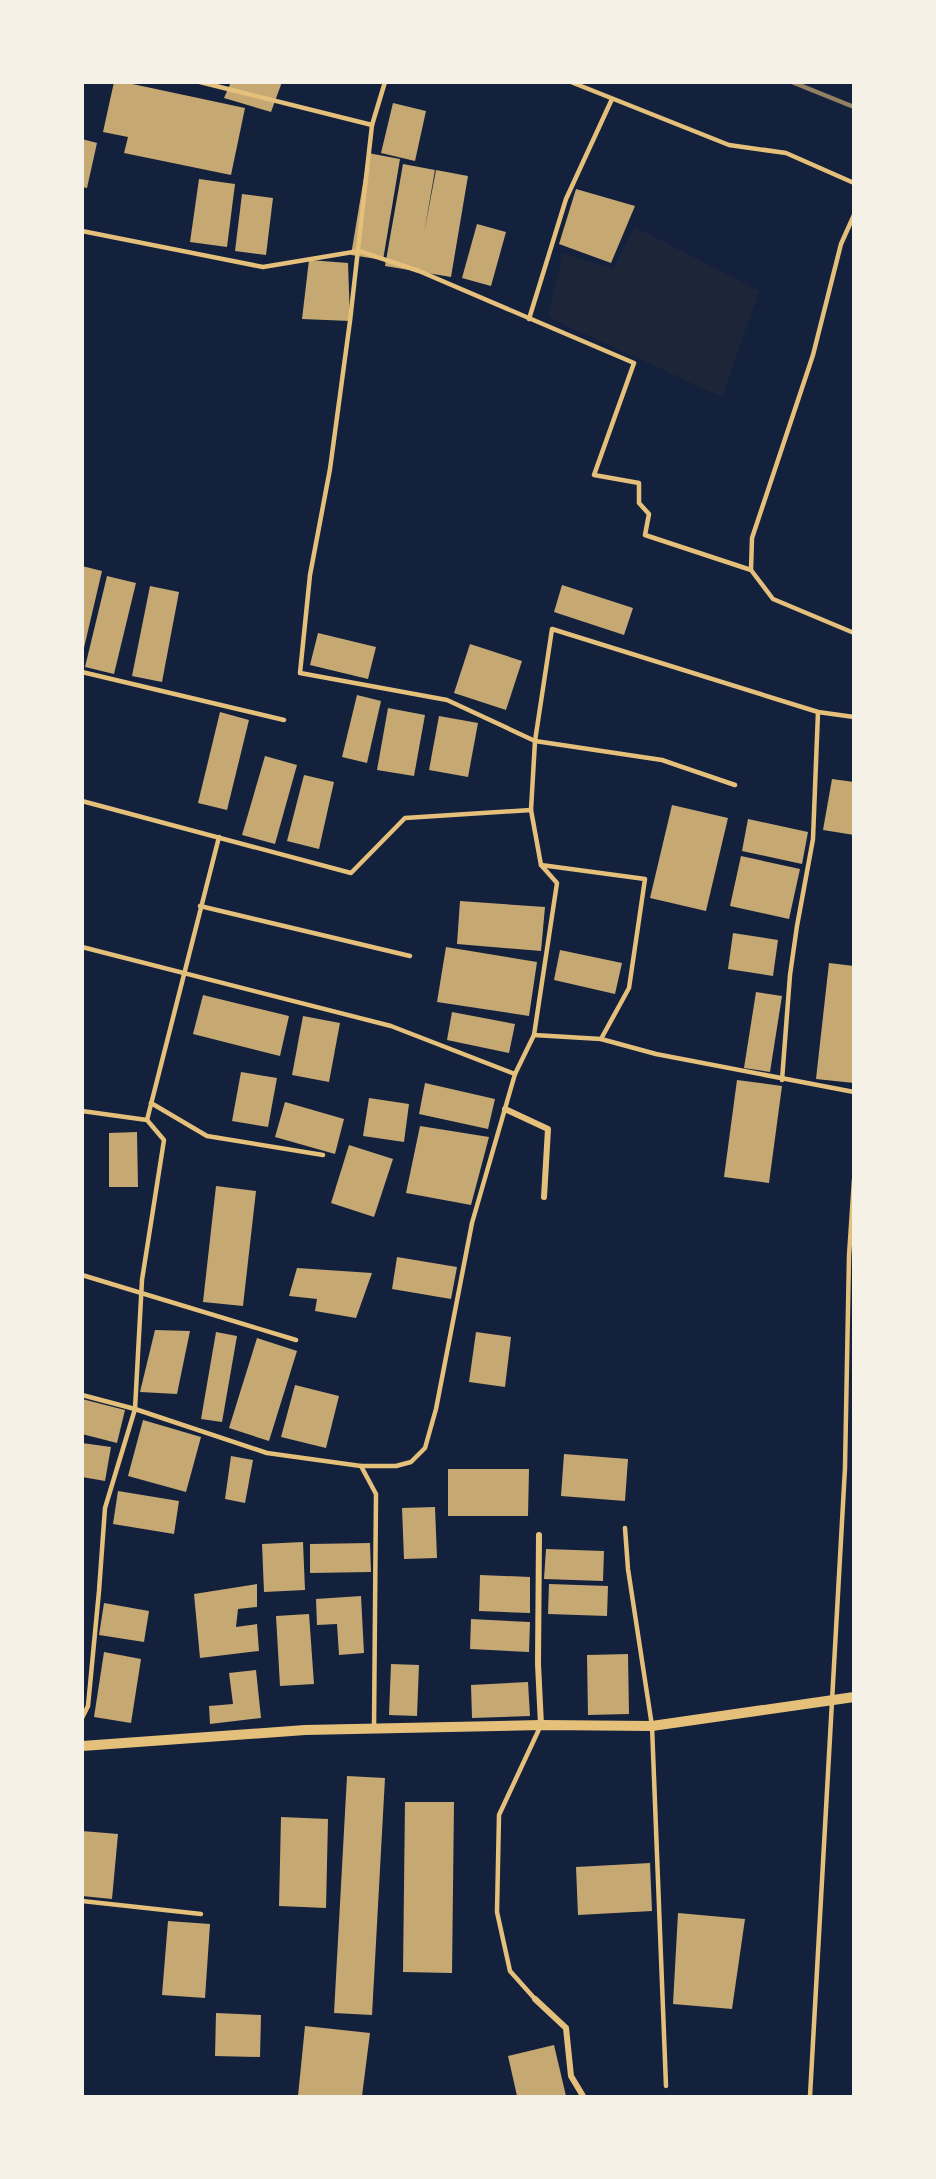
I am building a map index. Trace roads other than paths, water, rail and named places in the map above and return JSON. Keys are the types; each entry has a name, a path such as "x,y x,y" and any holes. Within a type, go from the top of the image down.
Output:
{"street":[{"path":"505,1109 548,1129 544,1197"},
{"path":"539,1535 538,1664 541,1725"},
{"path":"82,1746 305,1730 541,1725 652,1726 854,1697"},
{"path":"535,1999 566,2028 571,2076 583,2097"}],"lane":[{"path":"200,82 372,125"},
{"path":"385,82 372,125 330,469 310,574 300,673 447,700 535,741 662,760 735,786"},
{"path":"571,82 729,145 786,153 854,183"},
{"path":"529,320 566,200 612,99"},
{"path":"751,570 752,538 813,355 841,244 854,215"},
{"path":"82,231 263,267 358,251 418,271 634,363 594,475 639,483 639,503 649,514 645,535 751,570 772,599 854,633"},
{"path":"82,1395 135,1408 267,1453 361,1466 396,1466 411,1462 425,1448 436,1408 472,1224 515,1074 534,1035 557,883 541,865 531,810 535,741 552,629 818,712 854,717"},
{"path":"82,672 284,720"},
{"path":"782,1080 790,975 813,839 818,712"},
{"path":"82,801 351,873 405,818 531,810"},
{"path":"147,1120 219,837"},
{"path":"541,865 645,879 629,988 601,1039"},
{"path":"200,906 410,956"},
{"path":"82,947 391,1026 515,1074"},
{"path":"534,1035 601,1039 656,1054 854,1092"},
{"path":"151,1103 207,1136 323,1155"},
{"path":"82,1111 147,1120 165,1140 141,1293 135,1408 105,1508 88,1706 82,1718"},
{"path":"810,2097 845,1468 854,1180"},
{"path":"82,1275 296,1340"},
{"path":"361,1466 376,1494 374,1729"},
{"path":"625,1528 628,1569 652,1726 666,2086"},
{"path":"535,1999 510,1971 497,1912 499,1815 541,1725"},
{"path":"82,1901 201,1914"}],"railway":[{"path":"792,82 854,107"}]}
